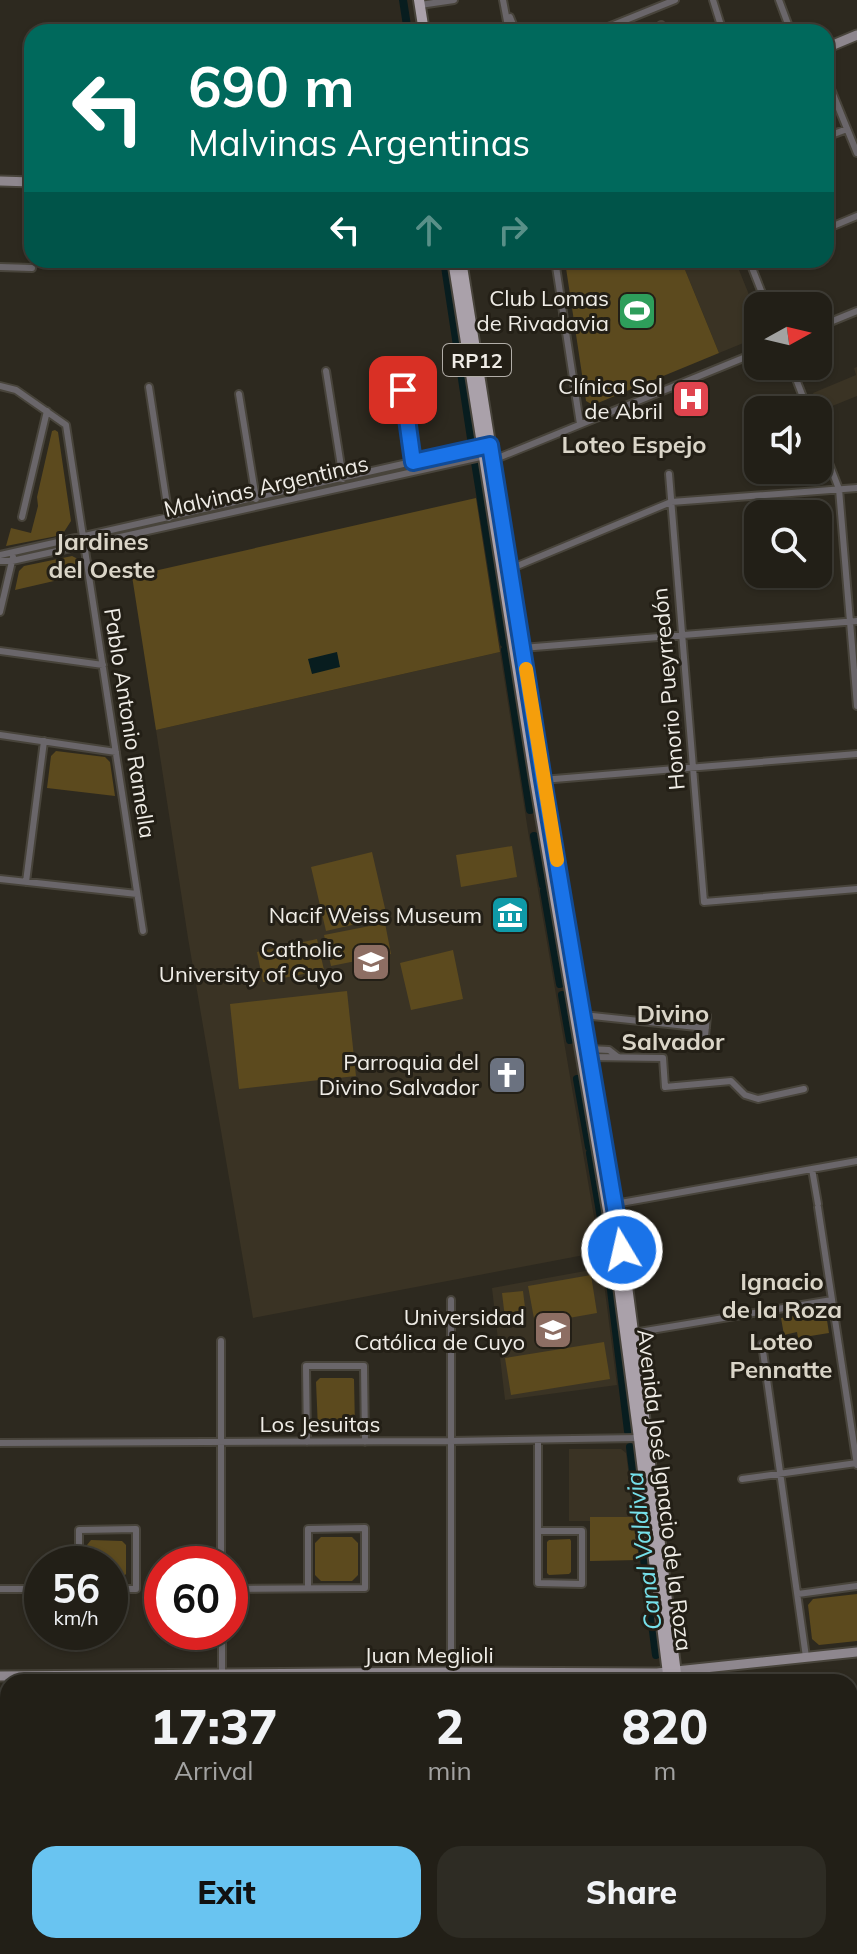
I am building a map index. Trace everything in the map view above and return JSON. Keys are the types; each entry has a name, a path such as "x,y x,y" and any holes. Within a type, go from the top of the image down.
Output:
{"main road":[{"path":"419,3 423,24"},
{"path":"834,45 857,35"},
{"path":"0,181 24,182"},
{"name":"Avenida José Ignacio de la Roza","path":"454,268 482,454 506,570 613,1240 672,1674"},
{"name":"Avenida José Ignacio de la Roza","path":"462,268 482,454"},
{"name":"Avenida José Ignacio de la Roza","path":"539,780 615,1204 633,1333 672,1674"},
{"name":"Juan Meglioli","path":"693,1674 857,1652"},
{"name":"Juan Meglioli","path":"222,1674 539,1674"}],"street":[{"path":"419,3 454,0"},
{"path":"616,24 675,0"},
{"path":"713,0 720,24"},
{"path":"779,0 788,24"},
{"path":"504,2 508,24"},
{"path":"504,2 513,24"},
{"path":"834,97 857,153"},
{"path":"834,134 847,129"},
{"path":"834,226 857,216"},
{"path":"0,267 24,268"},
{"path":"556,268 580,424"},
{"path":"752,268 762,292"},
{"path":"832,321 857,311"},
{"name":"Malvinas Argentinas","path":"256,502 344,487 482,454 580,424 744,358"},
{"path":"399,366 414,471"},
{"path":"326,371 344,487"},
{"path":"0,386 16,390 47,411 22,517"},
{"path":"149,387 170,522"},
{"path":"239,394 256,502"},
{"name":"Pablo Antonio Ramella","path":"47,411 66,425 143,931"},
{"name":"Malvinas Argentinas","path":"0,558 170,522 413,462 482,454"},
{"path":"832,471 839,489 854,621 857,706"},
{"name":"Honorio Pueyrredón","path":"669,474 704,902 857,889"},
{"path":"506,570 671,502 857,488"},
{"path":"0,612 13,557"},
{"path":"519,649 854,621"},
{"path":"0,651 103,665"},
{"path":"0,735 116,752"},
{"path":"26,882 44,741"},
{"path":"539,780 857,754"},
{"path":"0,879 137,894"},
{"path":"583,1015 706,1028"},
{"path":"704,1046 707,1016"},
{"path":"590,1053 663,1058 665,1087 727,1080 736,1084 745,1095 758,1099 804,1089"},
{"path":"615,1204 857,1161"},
{"path":"742,1479 857,1464 812,1169"},
{"path":"451,1300 451,1672"},
{"path":"633,1333 832,1300"},
{"path":"221,1341 221,1546"},
{"path":"762,1344 807,1658"},
{"path":"307,1442 306,1366 364,1366 365,1442"},
{"name":"Los Jesuitas","path":"0,1443 639,1438"},
{"path":"538,1440 538,1531 538,1583 582,1584 582,1531 538,1531"},
{"path":"248,1589 365,1588 365,1528 308,1529 308,1588"},
{"path":"79,1546 79,1530 136,1529 136,1589 128,1589"},
{"path":"798,1594 857,1586"},
{"path":"0,1589 24,1589"},
{"path":"222,1650 222,1674"}],"shaded area":[{"name":"Club Lomas de Rivadavia","path":"566,268 684,268 719,353 593,405 586,401"},
{"path":"684,268 738,268 748,292 744,292 744,343 719,353"},
{"path":"857,367 857,396 832,406 832,396 814,396 813,393 856,375 854,368"},
{"path":"52,431 58,432 71,521 62,535 6,546 11,528 31,533"},
{"path":"476,498 500,652 156,730 132,576"},
{"path":"72,556 78,559 80,575 15,590 19,571 24,566"},
{"name":"Catholic University of Cuyo","path":"500,652 600,1252 253,1318 156,730"},
{"path":"56,751 105,757 110,762 115,796 47,788 51,756"},
{"path":"512,846 517,877 461,887 456,855"},
{"path":"372,852 387,917 326,931 311,867"},
{"path":"385,923 391,954 331,966 324,935"},
{"path":"317,939 324,970 263,982 257,952"},
{"path":"453,950 463,999 411,1010 400,963"},
{"path":"347,991 356,1076 239,1089 230,1004"},
{"name":"Universidad Católica de Cuyo","path":"602,1268 617,1385 505,1400 492,1288"},
{"path":"591,1275 597,1313 535,1324 528,1286"},
{"path":"523,1291 526,1316 505,1318 502,1293"},
{"path":"821,1312 826,1314 829,1333 798,1338 797,1332 784,1335 781,1318"},
{"path":"604,1342 610,1379 511,1395 505,1358"},
{"path":"320,1378 354,1379 355,1428 352,1431 318,1429 316,1382"},
{"path":"569,1449 621,1449 626,1453 634,1517 590,1517 590,1521 569,1521"},
{"path":"590,1517 634,1517 639,1560 590,1561"},
{"path":"321,1537 352,1537 358,1543 358,1575 352,1581 321,1581 315,1575 315,1543"},
{"path":"570,1539 571,1572 549,1575 547,1542"},
{"path":"91,1540 122,1541 126,1546 87,1546"},
{"path":"857,1594 857,1641 819,1645 812,1639 808,1605 813,1599"}],"water":[{"path":"337,652 340,667 312,674 308,659"}],"waterway":[{"name":"Canal Valdivia","path":"403,0 407,24"},
{"name":"Canal Valdivia","path":"445,268 472,445"},
{"name":"Canal Valdivia","path":"475,462 504,643"},
{"name":"Canal Valdivia","path":"505,650 530,810"},
{"name":"Canal Valdivia","path":"534,836 543,885"},
{"name":"Canal Valdivia","path":"544,891 560,984"},
{"name":"Canal Valdivia","path":"562,995 570,1040"},
{"name":"Canal Valdivia","path":"577,1079 589,1147"},
{"name":"Canal Valdivia","path":"590,1153 604,1236"},
{"name":"Canal Valdivia","path":"606,1248 628,1431"},
{"name":"Canal Valdivia","path":"630,1447 656,1655"}],"slow traffic":[{"path":"526,669 557,860"}],"place":[{"name":"Club Lomas de Rivadavia","path":"637,311"},
{"name":"Clínica Sol de Abril","path":"691,399"},
{"name":"Nacif Weiss Museum","path":"510,915"},
{"name":"Catholic University of Cuyo","path":"371,962"},
{"name":"Parroquia del Divino Salvador","path":"507,1075"},
{"name":"Universidad Católica de Cuyo","path":"553,1330"}],"district":[{"name":"Loteo Espejo","path":"634,444"},
{"name":"Jardines del Oeste","path":"102,555"},
{"name":"Divino Salvador","path":"673,1027"},
{"name":"Ignacio de la Roza","path":"782,1295"},
{"name":"Loteo Pennatte","path":"781,1355"}],"route":[{"path":"403,390 413,462 490,445 622,1250"}]}
